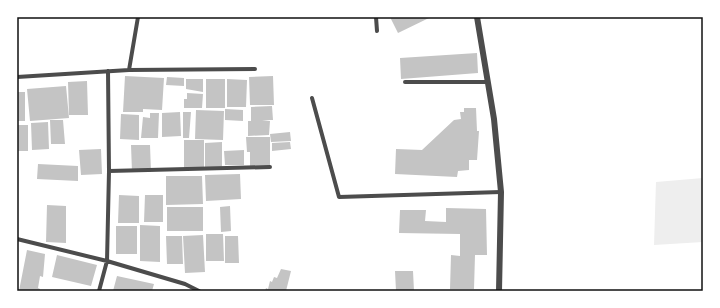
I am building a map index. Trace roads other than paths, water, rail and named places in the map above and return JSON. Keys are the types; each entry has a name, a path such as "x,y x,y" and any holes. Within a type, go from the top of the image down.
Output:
{"street":[{"path":"129,70 138,17"},
{"path":"376,17 377,31"},
{"path":"477,17 494,119 501,192 499,291"},
{"path":"17,77 129,70 255,69"},
{"path":"99,291 107,261 109,171 108,71"},
{"path":"405,82 488,82"},
{"path":"312,98 338,198 501,192"},
{"path":"109,171 270,167"},
{"path":"17,239 107,261 185,284 200,291"}]}
